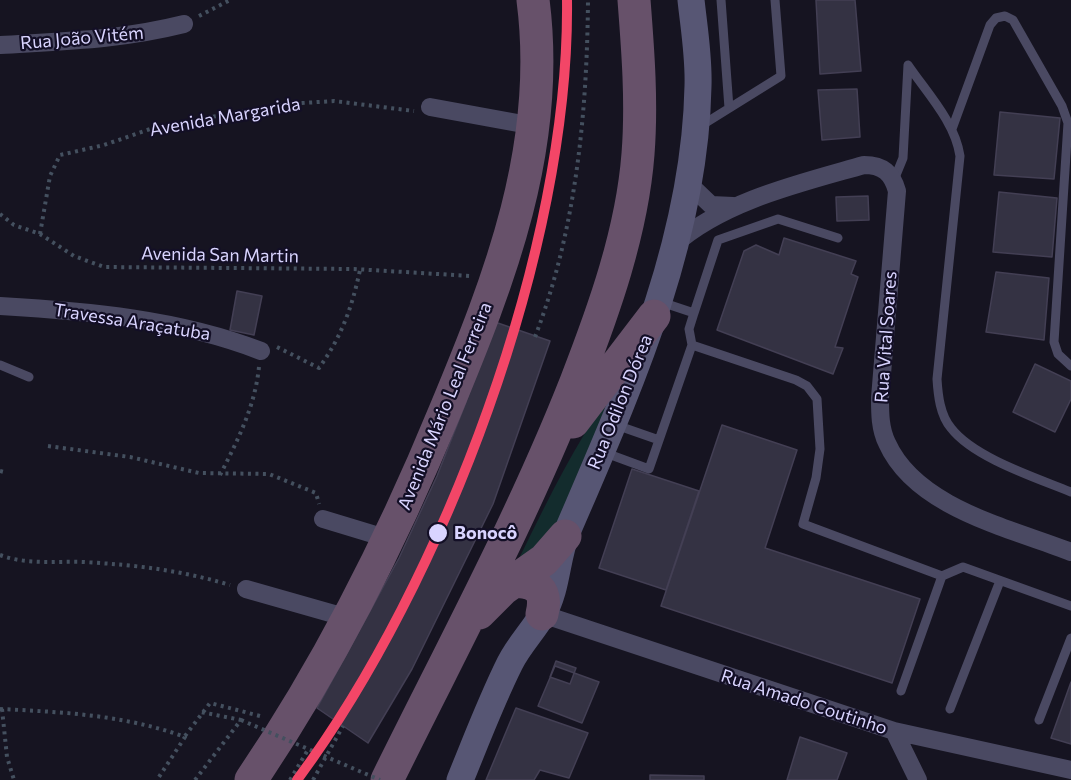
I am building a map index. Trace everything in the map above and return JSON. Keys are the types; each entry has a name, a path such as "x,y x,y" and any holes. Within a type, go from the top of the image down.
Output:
{"highway":[{"name":"Avenida Mário Leal Ferreira","path":"251,780 348,618 389,539 414,486 494,286 523,188 534,126 538,42 533,0"},
{"path":"387,780 541,468 593,337 618,261 638,156 640,103 634,0"},
{"path":"541,468 657,309"},
{"path":"463,628 513,581 544,560 565,536"},
{"path":"513,581 527,582 539,588 544,601 542,614"}],"street":[{"name":"Rua Odilon Dórea","path":"460,780 510,663 542,614 553,590 565,536 602,452 657,309 688,183 694,130 698,86 691,0"},
{"name":"Rua João Vitém","path":"0,45 90,41 136,36 184,24"},
{"path":"433,108 534,126"},
{"path":"674,245 689,232 738,205 864,165 877,165 888,171 894,180"},
{"name":"Rua Vital Soares","path":"894,180 897,191 880,398 880,420 886,443 912,479 932,494 955,507 1071,552"},
{"path":"688,183 711,205 738,205"},
{"name":"Travessa Araçatuba","path":"0,306 183,327 219,335 261,351"},
{"path":"323,519 389,539"},
{"path":"246,589 348,618"},
{"name":"Rua Amado Coutinho","path":"542,614 894,731 1071,770"},
{"path":"894,731 918,780"}],"lane":[{"path":"721,0 729,108"},
{"path":"694,130 781,76 775,0"},
{"path":"952,129 990,25 996,18 1005,16 1013,20 1062,106 1068,123 1054,342 1058,354 1071,366"},
{"path":"894,180 903,158 908,65 952,129 958,142 960,156 937,379 943,412 950,428 977,450 1071,492"},
{"path":"602,452 649,469 692,345 688,328 718,240 778,219 838,238"},
{"path":"657,309 694,313"},
{"path":"692,345 796,380 807,386 816,399 820,449 816,478 803,525 942,576 963,567 1071,606"},
{"path":"0,365 29,377"},
{"path":"612,424 659,440"},
{"path":"901,691 942,576"},
{"path":"950,709 1000,581"},
{"path":"1039,720 1071,638"}],"path":[{"path":"184,24 230,0"},
{"path":"535,337 564,248 580,140 587,60 588,0"},
{"name":"Avenida Margarida","path":"40,234 50,176 60,155 104,146 159,126 288,104 334,101 426,113 433,108"},
{"name":"Avenida San Martin","path":"0,214 14,225 40,234 74,256 104,267 360,270 453,275"},
{"path":"220,475 245,425 257,388 261,351 273,345 319,368 344,328 352,307 360,270"},
{"path":"48,446 130,457 199,473 269,474 316,493 323,519"},
{"path":"0,555 42,563 77,562 152,567 186,572 246,589"},
{"path":"157,780 201,712 210,703 264,717"},
{"path":"14,780 1,709 114,717 148,723 185,737"},
{"path":"201,712 241,720 380,780"},
{"path":"195,780 241,720"},
{"path":"313,780 343,726"},
{"path":"290,780 309,748"}],"green space":[{"path":"618,383 548,547 513,571 574,451"}],"building":[{"path":"816,0 855,0 861,71 820,74"},
{"path":"857,89 860,137 822,140 818,90"},
{"path":"1000,112 1060,118 1054,179 994,175"},
{"path":"999,192 1057,198 1052,257 993,252"},
{"path":"868,196 869,220 837,221 836,197"},
{"path":"784,238 856,261 851,274 858,277 835,347 843,348 833,374 717,330 744,251 756,245 779,255"},
{"path":"996,272 1049,278 1044,340 986,332"},
{"path":"237,291 262,296 254,335 230,330"},
{"name":"Bonocô","path":"492,321 550,341 493,504 412,669 368,743 317,708 399,558 437,476 466,402"},
{"path":"1035,364 1071,381 1071,399 1055,432 1013,412"},
{"path":"722,425 797,450 765,548 920,599 892,683 661,606"},
{"path":"632,469 699,491 666,590 599,568"},
{"path":"556,661 576,668 570,684 550,677"},
{"path":"555,666 599,682 582,723 538,706"},
{"path":"1071,682 1071,744 1051,738"},
{"path":"516,708 588,733 569,778 540,770 534,780 486,780"},
{"path":"800,737 847,753 837,780 787,780"},
{"path":"650,775 704,776 704,780 650,780"}],"transit line":[{"path":"297,780 351,700 402,609 448,512 488,409 522,304 547,199 562,97 567,0"}],"place":[{"name":"Bonocô","path":"438,533"}]}
